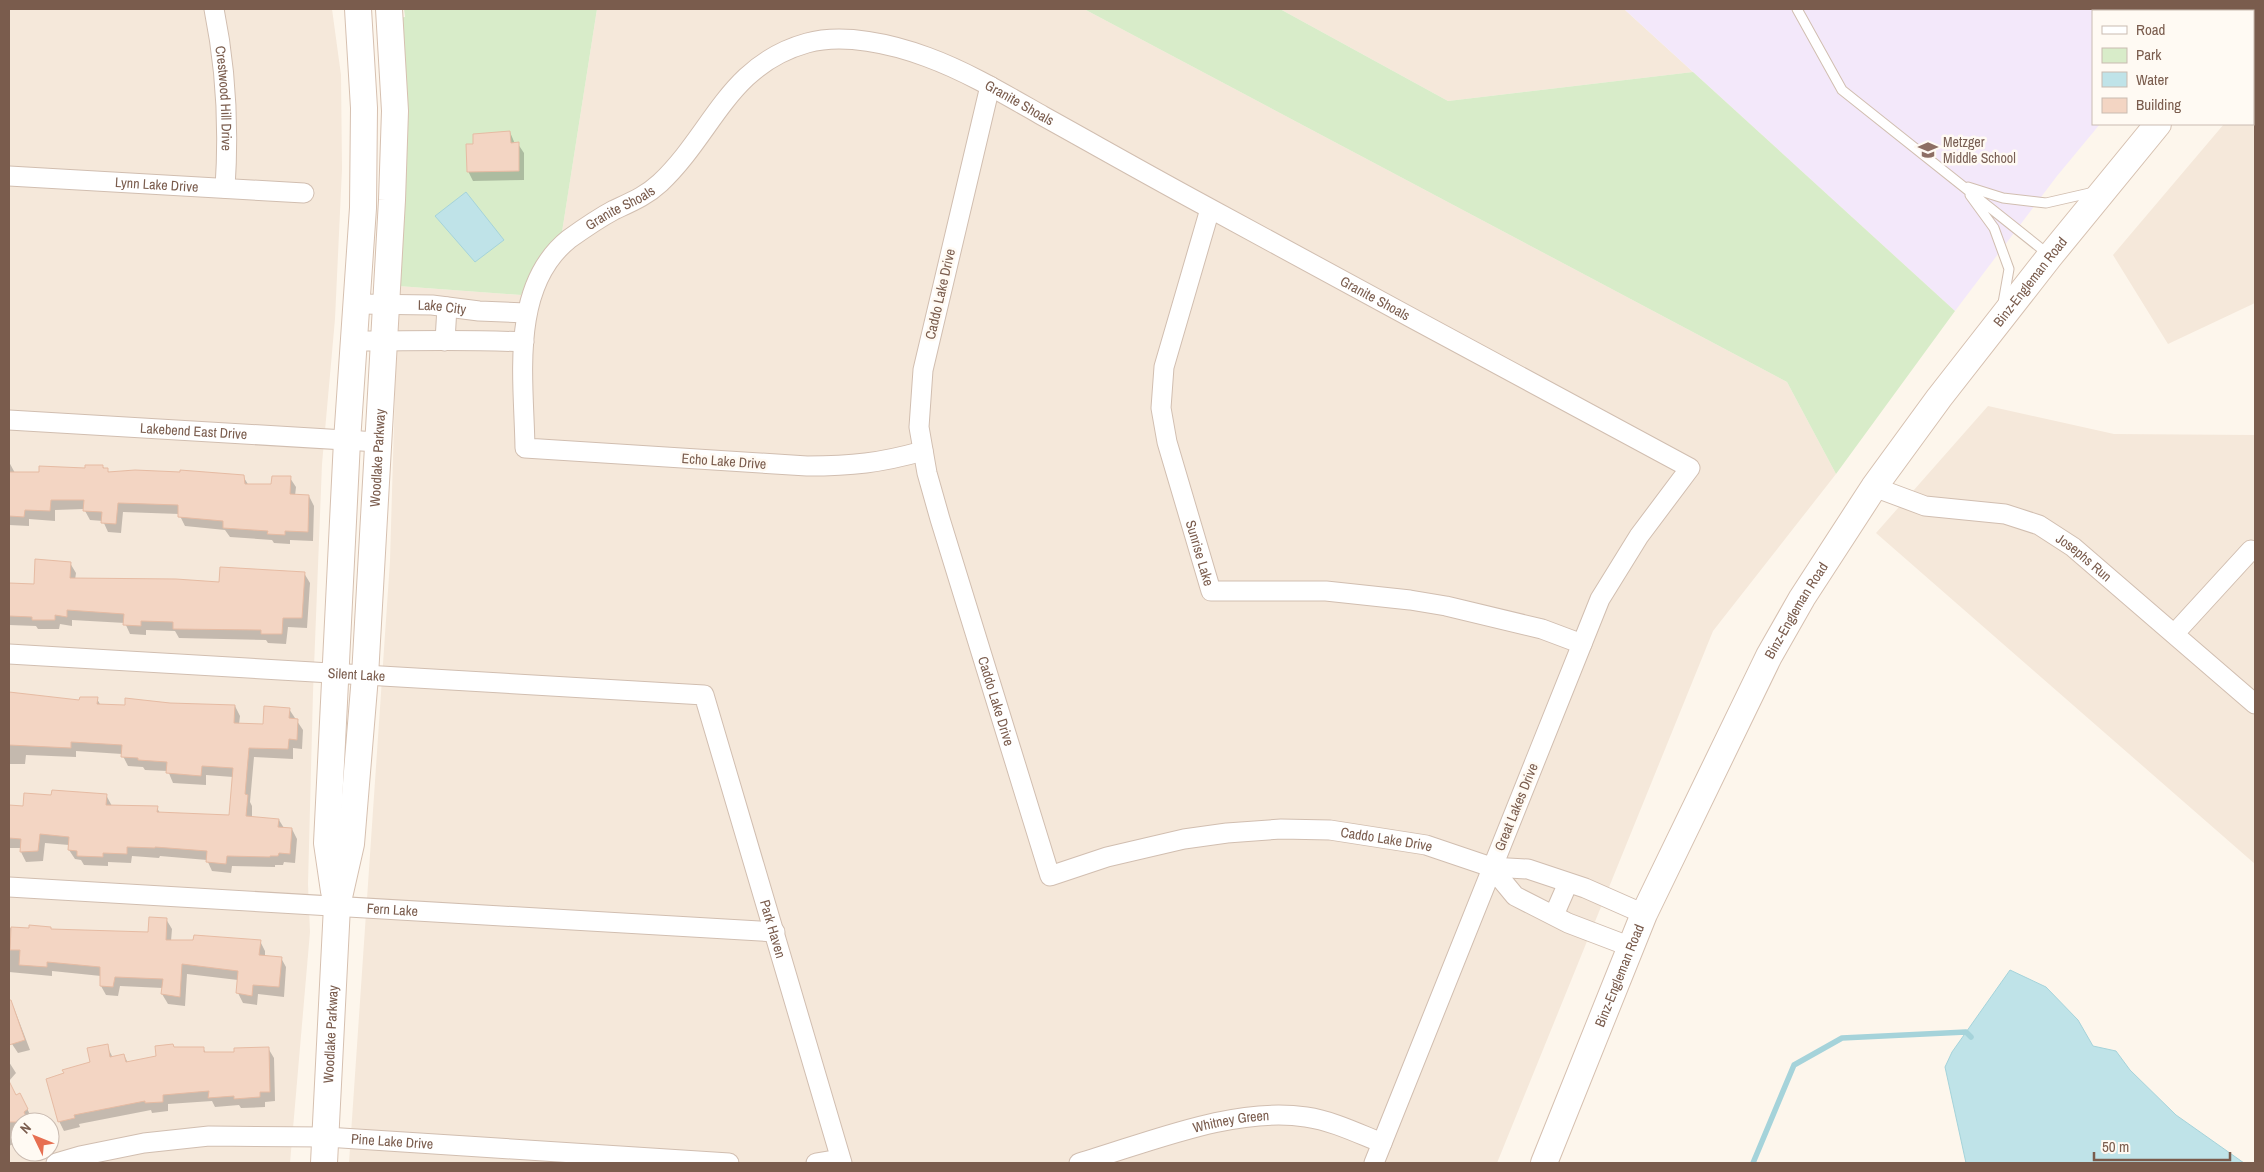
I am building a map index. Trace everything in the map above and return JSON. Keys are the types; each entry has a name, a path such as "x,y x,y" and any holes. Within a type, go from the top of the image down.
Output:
{"street":[{"name":"Crestwood Hill Drive","path":"214,9 223,71 227,150 225,188"},
{"name":"Woodlake Parkway","path":"324,1163 337,906 351,844 365,676 392,190 378,94 358,9"},
{"name":"Woodlake Parkway","path":"337,906 327,843 347,441 363,208 389,9"},
{"name":"Granite Shoals","path":"525,448 524,342 526,313 538,278 548,262 567,240 612,211 643,196 656,187 683,158 722,101 752,71 780,53 810,42 855,39 891,45 930,58 990,86 1210,208 1690,468"},
{"name":"Caddo Lake Drive","path":"990,86 923,370 920,427 923,452 940,519 1050,876 1146,847 1227,833 1281,829 1330,830 1426,845 1491,868 1528,869 1585,888 1644,914"},
{"name":"Binz-Engleman Road","path":"1544,1163 1644,914 1769,656 1802,598 1874,486 2000,319 2157,125"},
{"name":"Lynn Lake Drive","path":"9,176 304,193"},
{"name":"Sunrise Lake","path":"1210,208 1164,368 1161,408 1168,442 1211,591 1326,591 1410,600 1446,606 1542,629 1582,644"},
{"name":"Lake City","path":"356,304 447,307 526,313"},
{"path":"445,341 447,307"},
{"path":"354,341 478,340 524,342"},
{"name":"Lakebend East Drive","path":"9,420 378,442"},
{"name":"Echo Lake Drive","path":"525,448 807,466 851,466 886,461 923,452"},
{"name":"Great Lakes Drive","path":"1374,1163 1600,599 1614,574 1690,468"},
{"name":"Josephs Run","path":"1874,486 1925,506 2005,514 2039,525 2073,547 2175,633 2255,704"},
{"path":"2175,633 2251,550"},
{"name":"Silent Lake","path":"9,654 704,695"},
{"name":"Park Haven","path":"704,695 841,1161"},
{"name":"Caddo Lake Drive","path":"1491,868 1515,896 1568,923 1631,947"},
{"path":"1554,915 1568,883"},
{"name":"Fern Lake","path":"9,887 774,932"},
{"name":"Whitney Green","path":"1079,1163 1214,1123 1261,1116 1284,1115 1324,1121 1382,1143"},
{"name":"Pine Lake Drive","path":"56,1163 80,1156 144,1143 209,1136 326,1137 357,1141 729,1163"},
{"path":"816,1163 841,1161"}],"lane":[{"path":"1797,9 1842,90 2050,256"},
{"path":"1962,185 2003,198 2046,203 2104,190"},
{"path":"1962,185 1994,228 2009,269 2000,319"}],"shaded area":[{"path":"9,9 332,9 341,75 342,169 335,319 322,464 308,884 310,932 290,1163 9,1163"},
{"path":"597,9 1084,9 1787,382 1836,474 1713,631 1497,1163 349,1163 390,561 398,286 521,295 534,266 562,232"},
{"path":"1280,9 1624,9 1693,72 1448,101"},
{"name":"Metzger Middle School","path":"1624,9 2194,9 2092,10 2092,125 2099,125 2057,176 1955,311"},
{"path":"2255,86 2255,303 2168,344 2113,255 2223,125 2254,125"},
{"path":"1988,406 2114,434 2255,435 2255,864 1876,533"}],"green space":[{"path":"404,9 597,9 562,232 534,266 521,295 398,286 397,18 405,17"},
{"path":"1084,9 1280,9 1448,101 1693,72 1955,311 1836,474 1787,382"}],"water":[{"path":"466,192 504,240 475,262 435,216"},
{"path":"2010,970 2046,987 2078,1020 2093,1046 2116,1051 2130,1070 2176,1115 2244,1163 1966,1163 1945,1067 1952,1052"}],"building":[{"path":"510,131 511,143 519,142 519,171 467,172 466,144 473,144 473,134"},
{"path":"85,465 103,465 103,468 108,468 108,472 135,470 180,472 180,470 244,475 245,484 271,484 272,476 291,476 290,494 309,495 308,532 285,531 285,535 267,534 268,531 223,528 223,521 178,517 178,505 118,503 116,524 101,523 102,512 83,511 84,500 51,500 50,511 25,510 24,517 9,516 9,472 39,472 39,466 85,468"},
{"path":"35,559 71,562 70,578 176,579 219,582 220,567 305,572 302,618 283,618 282,634 261,634 261,630 173,629 173,622 141,621 141,626 123,625 124,614 67,610 67,617 55,615 55,620 32,620 32,617 9,616 9,583 34,584"},
{"path":"9,692 79,700 80,697 98,697 97,704 125,705 125,698 170,703 235,705 234,723 263,724 264,706 290,708 289,718 298,719 297,740 289,739 288,749 249,748 245,794 248,795 246,816 279,819 278,827 292,828 290,854 279,853 278,856 270,857 227,856 226,864 206,862 207,851 155,847 127,847 127,854 103,853 103,857 77,856 77,851 68,850 69,837 40,834 38,851 20,852 21,839 9,838 9,805 23,806 24,793 51,795 52,790 107,794 106,805 158,806 157,812 229,815 233,768 202,766 201,776 166,773 167,762 121,757 122,745 71,742 71,748 9,745"},
{"path":"149,917 167,918 166,940 193,940 194,935 261,940 259,955 282,957 279,987 253,985 252,996 236,993 238,971 182,964 180,997 161,994 163,979 115,977 113,987 100,986 100,967 47,962 47,967 19,965 20,950 10,950 11,927 29,928 29,925 51,927 51,929 148,932"},
{"path":"9,1000 11,1000 25,1040 9,1045"},
{"path":"108,1044 110,1057 124,1054 126,1062 156,1056 155,1046 173,1044 174,1047 204,1047 204,1052 234,1052 234,1048 269,1047 270,1092 260,1092 260,1097 234,1099 234,1096 208,1098 209,1091 163,1095 163,1102 145,1103 145,1101 74,1115 75,1118 60,1122 60,1112 55,1112 46,1079 64,1073 62,1070 90,1062 87,1048"},
{"path":"9,1081 16,1095 20,1093 28,1109 24,1112 10,1112 9,1122"}],"waterway":[{"path":"1753,1163 1794,1065 1842,1038 1966,1032 1971,1037"}],"place":[{"name":"Metzger Middle School","path":"1928,150"}]}
